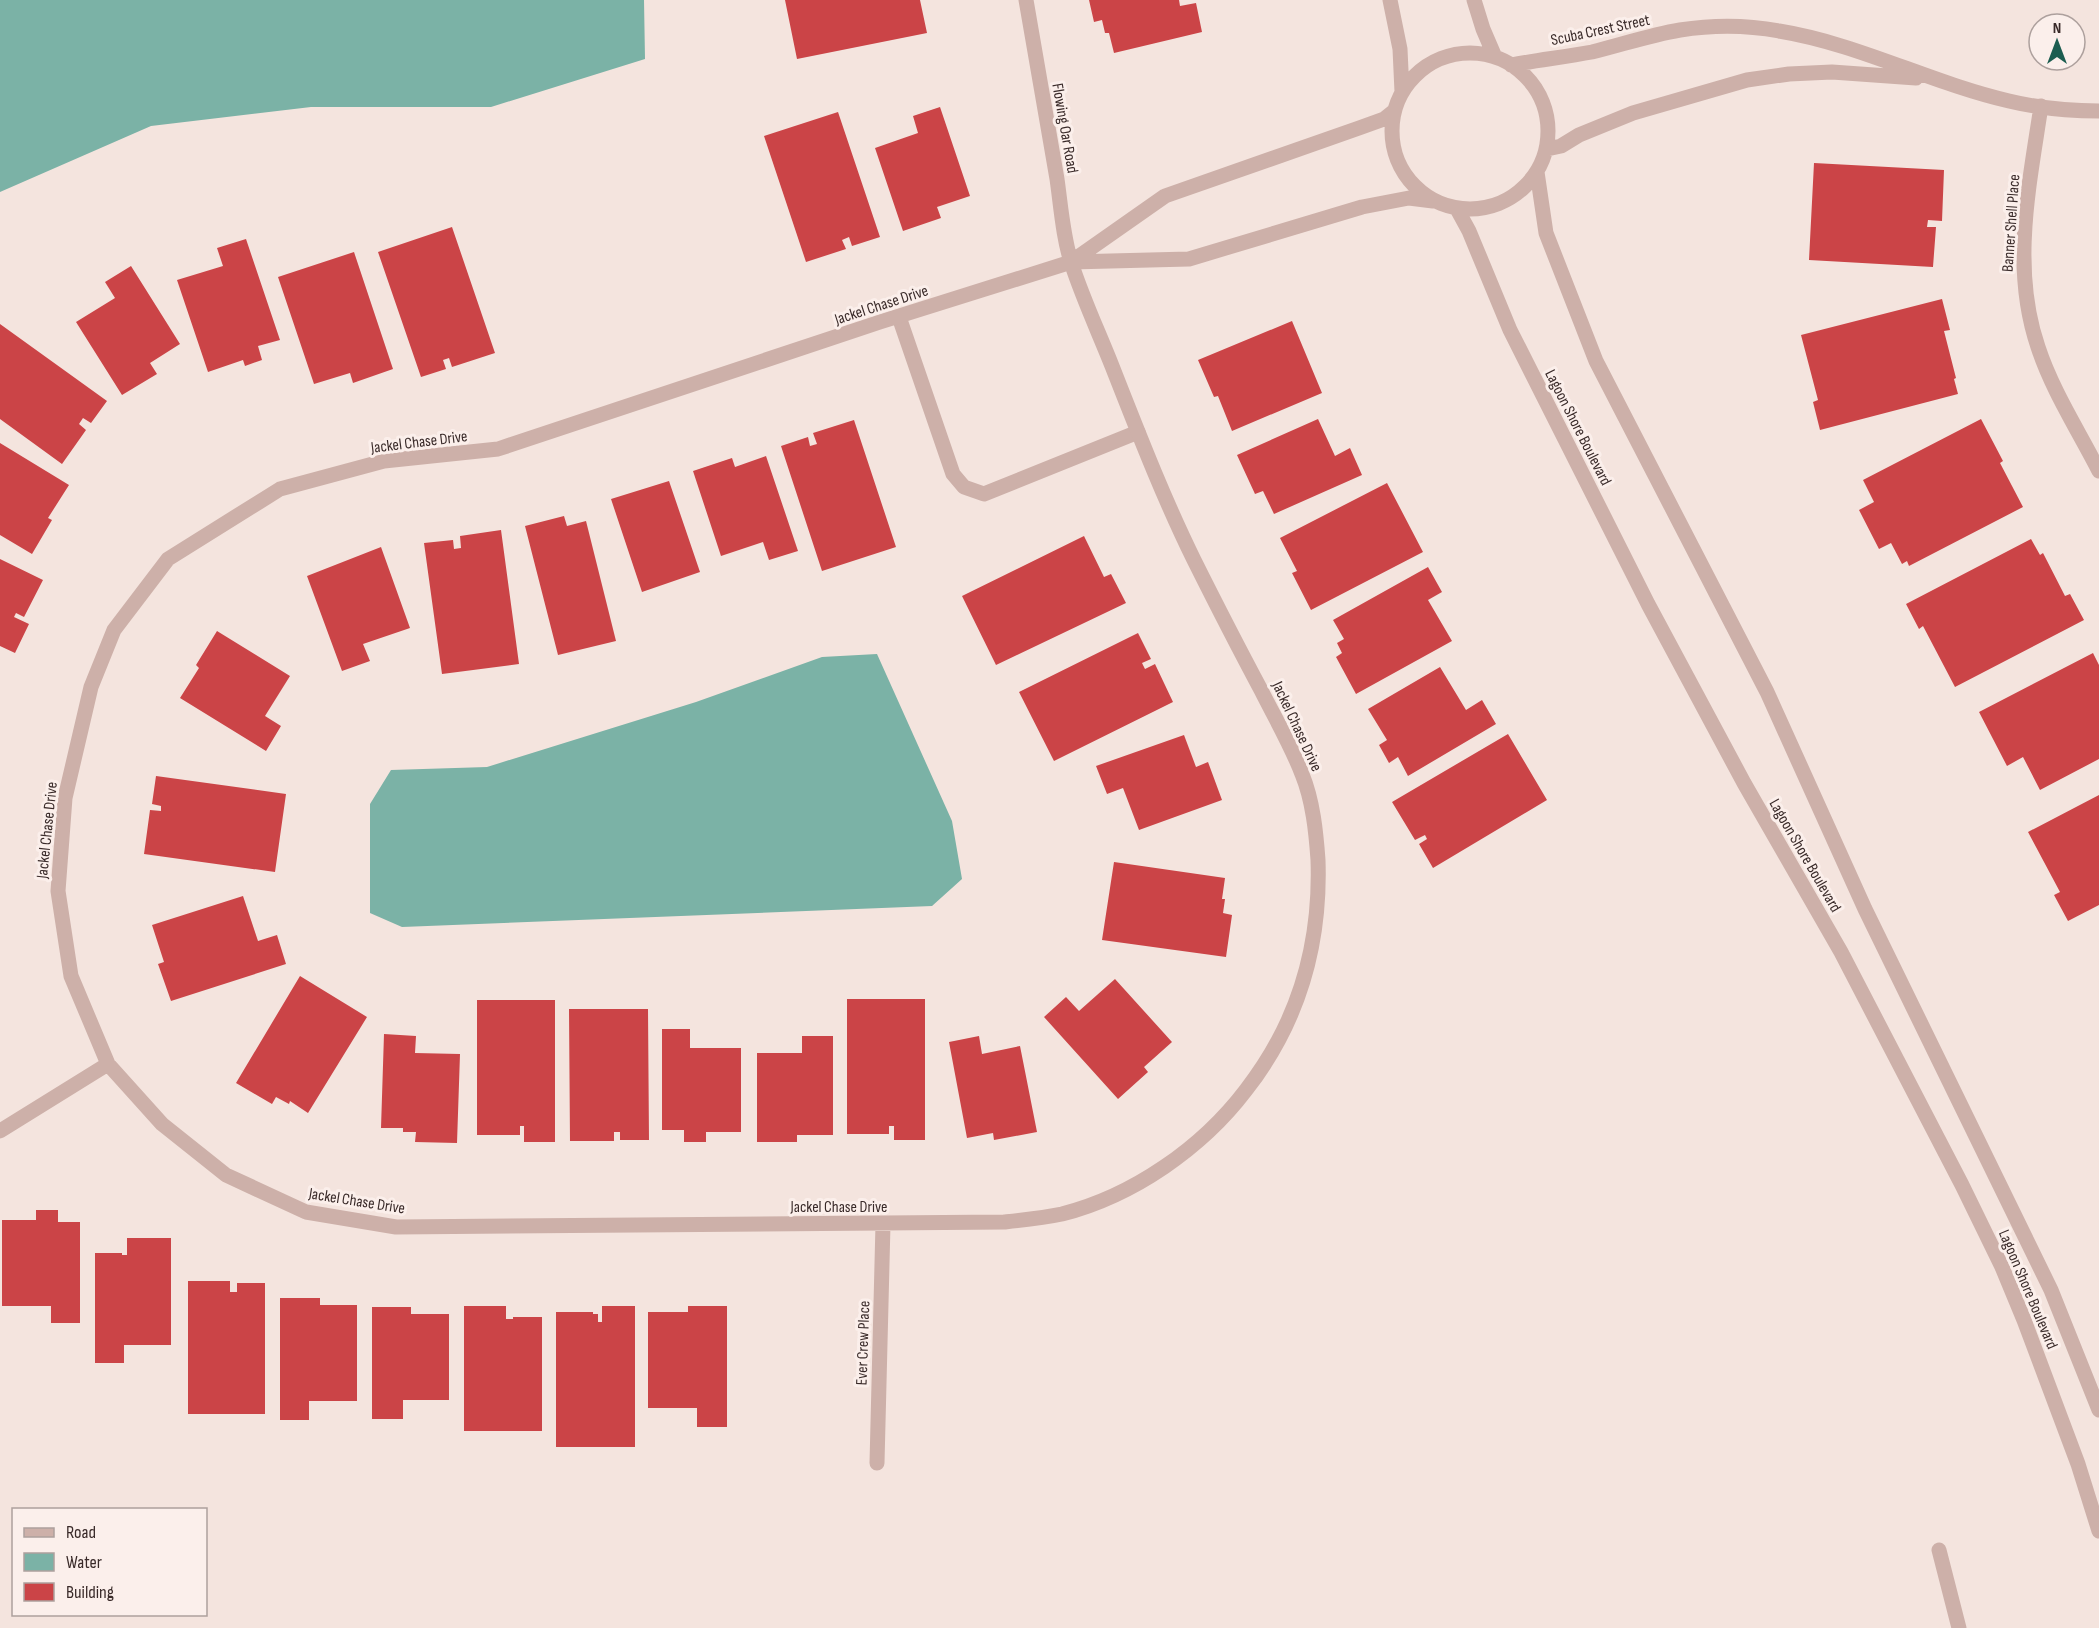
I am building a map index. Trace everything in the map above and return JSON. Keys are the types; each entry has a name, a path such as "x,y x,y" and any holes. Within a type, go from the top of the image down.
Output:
{"street":[{"name":"Flowing Oar Road","path":"1026,0 1071,262"},
{"path":"1390,0 1400,49 1402,92"},
{"path":"1474,0 1495,57"},
{"name":"Scuba Crest Street","path":"1511,65 1590,52 1679,30 1742,27 1779,31 1823,41 2011,102 2099,111"},
{"path":"1474,53 1495,57 1511,65 1530,81 1542,102 1548,125 1546,150 1537,172 1522,190 1503,202 1481,209 1458,209 1433,201 1416,188 1402,172 1394,152 1391,131 1394,111 1402,92 1415,75 1432,62 1453,55 1474,53"},
{"name":"Scuba Crest Street","path":"1546,150 1561,146 1579,135 1633,112 1747,80 1789,74 1832,72 1939,80"},
{"name":"Banner Shell Place","path":"2041,106 2027,196 2023,242 2022,263 2027,305 2046,370 2099,471"},
{"name":"Jackel Chase Drive","path":"1071,262 1165,196 1384,119 1394,111"},
{"name":"Lagoon Shore Boulevard","path":"1537,172 1546,233 1596,361 1767,692 1865,909 2051,1290 2099,1410"},
{"name":"Jackel Chase Drive","path":"1071,262 1138,432 1193,558 1287,737 1304,778 1314,822 1318,878 1317,916 1306,973 1282,1033 1251,1084 1228,1113 1202,1139 1146,1177 1101,1200 1062,1214 1004,1222 396,1227 306,1212 226,1175 162,1124 108,1064 71,976 58,891 65,798 91,687 114,630 168,559 280,489 384,460 498,449 1071,262 1189,259 1362,207 1409,198 1433,201"},
{"name":"Lagoon Shore Boulevard","path":"1458,209 1510,330 1654,614 1739,774 1841,952 1972,1205 2002,1267 2045,1373 2099,1531"},
{"path":"899,317 953,474 964,487 984,494 1138,432"},
{"path":"0,1131 108,1064"},
{"name":"Ever Crew Place","path":"877,1463 884,1224"},
{"path":"1939,1550 1959,1628"}],"water":[{"path":"0,0 644,0 645,59 491,107 311,107 151,126 0,192"},
{"path":"877,654 952,821 962,879 932,906 402,927 370,913 370,804 391,770 487,767 696,702 822,657"}],"building":[{"path":"785,0 920,0 927,33 797,59"},
{"path":"1089,0 1179,0 1180,6 1196,3 1202,32 1114,53 1109,33 1105,33 1102,20 1094,22"},
{"path":"940,107 970,196 937,207 941,218 903,231 875,148 918,133 913,116"},
{"path":"838,112 880,237 852,246 849,237 842,240 846,249 806,262 764,136"},
{"path":"1814,163 1944,170 1942,221 1928,220 1927,227 1936,227 1933,267 1809,260"},
{"path":"452,227 495,353 452,367 449,358 443,360 446,369 421,377 378,252"},
{"path":"246,239 280,340 258,346 262,360 245,366 243,360 208,372 177,280 223,266 217,248"},
{"path":"354,252 393,369 353,383 350,373 314,384 278,277"},
{"path":"131,266 180,344 150,363 157,374 122,395 76,322 115,298 105,282"},
{"path":"1942,299 1950,330 1944,331 1958,394 1820,430 1813,402 1818,400 1801,335"},
{"path":"1292,321 1322,393 1232,431 1218,396 1214,397 1198,360"},
{"path":"0,324 107,401 91,423 83,418 79,424 86,430 62,464 0,419"},
{"path":"1318,419 1335,456 1350,448 1362,475 1274,514 1263,491 1255,494 1237,455"},
{"path":"1981,419 2003,461 2000,463 2023,507 1909,566 1907,561 1902,564 1891,543 1879,549 1859,510 1874,502 1863,480"},
{"path":"854,420 896,547 822,571 781,446 808,437 810,446 817,444 813,433"},
{"path":"0,443 69,485 48,518 52,520 32,554 0,535"},
{"path":"766,456 798,551 769,560 763,542 721,556 693,471 732,458 735,467"},
{"path":"669,481 700,572 642,592 611,499"},
{"path":"1387,483 1423,552 1311,610 1292,573 1297,571 1280,538"},
{"path":"564,516 567,526 586,521 616,641 558,655 525,526"},
{"path":"501,530 519,664 442,674 424,543 453,540 454,549 461,548 460,536"},
{"path":"1084,536 1104,577 1111,574 1126,603 996,665 962,596"},
{"path":"2031,539 2040,555 2043,553 2065,596 2070,594 2084,620 1955,687 1923,626 1919,629 1906,604"},
{"path":"381,547 410,628 363,644 370,661 342,671 307,576"},
{"path":"0,559 43,580 24,617 16,613 14,617 29,624 15,653 0,646"},
{"path":"1428,567 1442,592 1428,600 1452,641 1356,694 1336,657 1342,653 1337,643 1344,639 1333,620"},
{"path":"217,631 290,676 265,716 281,726 266,751 180,698 199,668 196,665"},
{"path":"1138,633 1151,659 1142,663 1145,669 1155,664 1173,702 1054,761 1019,692"},
{"path":"2093,653 2099,665 2099,759 2040,790 2023,757 2007,766 1979,712"},
{"path":"1440,667 1466,710 1482,700 1496,724 1408,776 1398,757 1389,763 1379,745 1387,740 1368,709"},
{"path":"1508,734 1547,800 1433,868 1419,844 1427,839 1425,835 1415,840 1392,802"},
{"path":"1184,735 1196,767 1208,762 1222,800 1139,830 1123,788 1107,794 1096,766"},
{"path":"156,776 286,794 275,872 144,854 150,810 161,811 161,806 152,804"},
{"path":"2099,795 2099,905 2068,921 2054,895 2060,892 2028,832"},
{"path":"1114,862 1225,878 1223,913 1232,915 1226,957 1102,940"},
{"path":"243,896 258,941 277,935 286,964 171,1001 158,964 164,962 152,925"},
{"path":"300,976 367,1017 308,1113 290,1101 289,1104 276,1097 272,1104 236,1083"},
{"path":"1115,979 1172,1042 1144,1067 1148,1072 1118,1099 1044,1017 1066,997 1079,1011"},
{"path":"847,999 925,999 925,1140 894,1140 894,1126 889,1126 889,1134 847,1134"},
{"path":"477,1000 555,1000 555,1142 524,1142 524,1126 520,1126 520,1135 477,1135"},
{"path":"569,1009 648,1009 649,1140 620,1140 620,1132 614,1132 614,1141 570,1141"},
{"path":"662,1029 690,1029 690,1048 741,1048 741,1132 706,1132 706,1142 684,1142 684,1130 662,1130"},
{"path":"384,1034 416,1036 415,1053 460,1054 457,1143 415,1142 416,1132 403,1132 403,1128 381,1128"},
{"path":"802,1036 833,1036 833,1135 797,1135 797,1142 757,1142 757,1053 802,1053"},
{"path":"979,1036 982,1054 1020,1046 1037,1132 994,1140 993,1133 967,1138 949,1042"},
{"path":"36,1210 58,1210 58,1222 80,1222 80,1323 51,1323 51,1306 2,1306 2,1220 36,1220"},
{"path":"127,1238 171,1238 171,1345 124,1345 124,1363 95,1363 95,1253 127,1255"},
{"path":"188,1281 230,1281 230,1292 237,1292 237,1283 265,1283 265,1414 188,1414"},
{"path":"280,1298 320,1298 320,1305 357,1305 357,1401 309,1401 309,1420 280,1420"},
{"path":"464,1306 506,1306 506,1319 542,1317 542,1431 464,1431"},
{"path":"602,1306 635,1306 635,1447 556,1447 556,1312 593,1312 593,1314 598,1314 598,1322 602,1322"},
{"path":"688,1306 727,1306 727,1427 697,1427 697,1408 648,1408 648,1312 688,1312"},
{"path":"372,1307 411,1307 411,1314 449,1314 449,1400 403,1400 403,1419 372,1419"}]}
